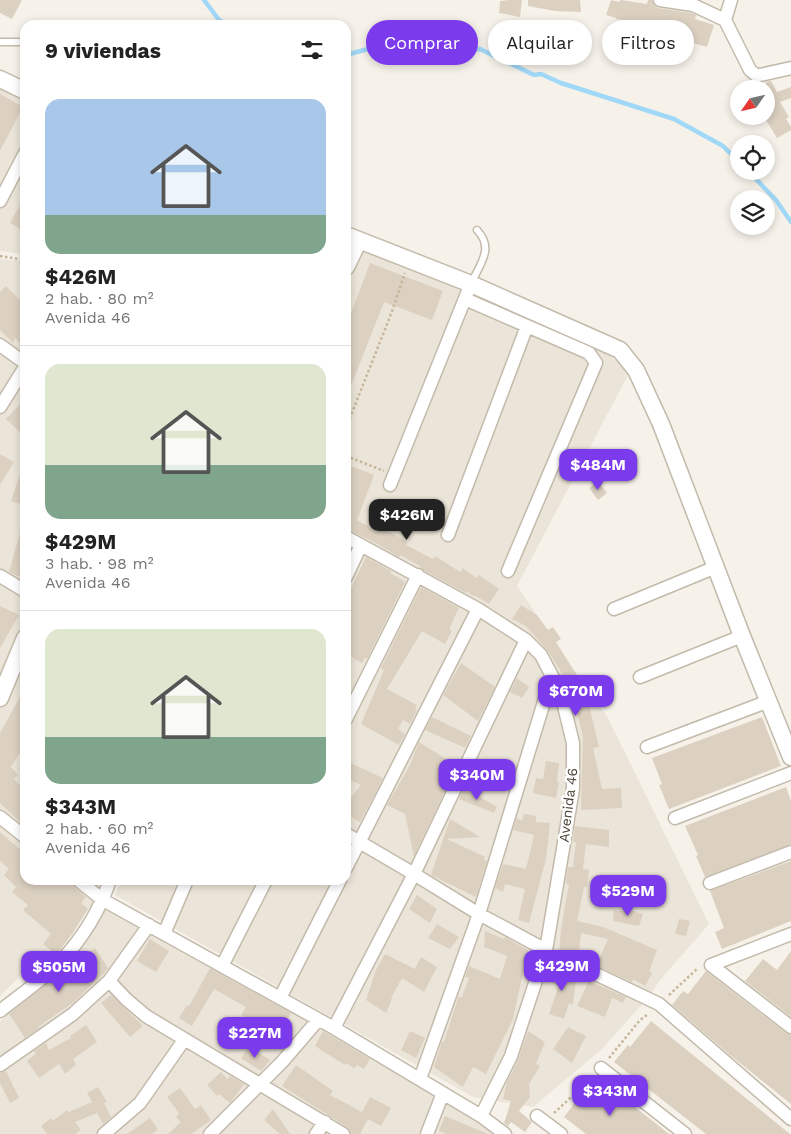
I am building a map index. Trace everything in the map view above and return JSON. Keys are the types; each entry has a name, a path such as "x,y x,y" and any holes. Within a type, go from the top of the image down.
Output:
{"street":[{"path":"660,0 693,6 725,20 750,70 756,75 791,68"},
{"path":"725,20 731,0"},
{"path":"0,79 20,89"},
{"path":"0,201 20,163"},
{"path":"352,238 410,259 527,326 589,353 596,363 508,571"},
{"path":"392,480 468,291"},
{"path":"468,291 620,350 636,370 661,424 742,636 791,757"},
{"path":"448,535 527,326"},
{"path":"0,345 20,361"},
{"path":"0,407 20,373"},
{"name":"Avenida 46","path":"351,540 478,608 526,640 541,656 552,676 563,702 573,743 573,789 545,954 511,1056 481,1116"},
{"path":"351,566 361,545"},
{"path":"614,609 716,567"},
{"path":"0,576 20,588"},
{"path":"351,709 418,576"},
{"path":"351,859 478,608"},
{"path":"640,677 742,636"},
{"path":"334,1028 414,874 526,640"},
{"path":"0,698 20,650"},
{"path":"420,1079 479,914 552,676"},
{"path":"647,747 769,701"},
{"path":"676,818 791,774"},
{"path":"0,817 20,833"},
{"path":"351,837 545,954 598,975 659,1004 791,1119"},
{"path":"710,883 791,852"},
{"path":"84,885 103,900 334,1028 420,1079 481,1116 502,1133"},
{"path":"0,1011 58,963 73,947 103,900 108,885"},
{"path":"164,934 185,885"},
{"path":"222,966 263,885"},
{"path":"280,998 337,885"},
{"path":"0,1065 74,1014 109,981 149,925"},
{"path":"711,965 791,934"},
{"path":"711,965 791,1027"},
{"path":"109,981 146,1016 343,1134"},
{"path":"210,1134 282,1062 318,1020"},
{"path":"107,1133 140,1103 184,1040"},
{"path":"601,1068 685,1134"},
{"path":"427,1134 443,1093"},
{"path":"541,1119 561,1134"},
{"path":"316,1134 325,1122"}],"lane":[{"path":"0,42 20,42"},
{"path":"468,291 486,249 485,238 478,230"}],"path":[{"path":"0,256 20,259"},
{"path":"351,415 391,314 410,259"},
{"path":"351,459 392,480"},
{"path":"541,1119 601,1068 640,1020 698,968 711,965"}],"shaded area":[{"path":"0,85 20,95 20,254 0,251"},
{"path":"360,245 599,345 629,373 517,586 607,716 709,924 661,979 647,999 602,1049 533,1107 473,1097 115,895 119,885 351,885 351,266"},
{"path":"0,259 20,261 20,885 99,885 92,906 0,996"},
{"path":"103,909 357,1047 500,1134 0,1134 0,1022"}],"building":[{"path":"0,0 22,0 12,19 0,13"},
{"path":"522,0 520,17 499,13 500,1"},
{"path":"528,0 580,0 581,12 555,11 528,6"},
{"path":"611,0 647,4 648,0 652,0 658,8 691,13 696,15 695,19 714,25 707,47 694,43 694,20 622,20 606,15"},
{"path":"791,87 791,98 780,102 789,117 786,119 791,130 777,138 769,125 775,125 775,88 777,92"},
{"path":"0,94 20,105 20,113 0,151"},
{"path":"20,205 20,229 10,223"},
{"path":"370,263 443,291 432,320 384,302 351,386 351,314"},
{"path":"6,286 20,300 20,343 15,338 13,343 0,330 0,292"},
{"path":"20,404 20,432 6,419"},
{"path":"0,454 14,462 0,485"},
{"path":"351,466 374,475 357,520 377,531 379,528 394,534 407,542 406,545 433,559 435,556 460,572 463,568 476,578 479,575 499,589 489,604 351,531"},
{"path":"20,474 20,504 11,501"},
{"path":"598,481 607,493 598,500 589,488"},
{"path":"20,533 20,577 9,572"},
{"path":"366,557 391,571 390,573 405,582 367,659 365,658 362,663 351,657 351,588"},
{"path":"421,587 459,608 449,629 452,631 445,644 422,631 387,689 417,705 415,709 417,710 410,724 403,720 398,729 405,734 399,745 361,724 384,670 381,668"},
{"path":"521,605 537,615 548,630 553,627 561,639 556,642 580,680 587,697 599,747 593,748 602,789 621,788 622,808 581,810 583,737 575,704 573,705 565,684 568,683 548,651 526,626 512,619"},
{"path":"0,606 19,615 0,648"},
{"path":"461,663 495,687 478,721 443,695"},
{"path":"517,678 529,687 522,698 510,692"},
{"path":"20,697 20,753 11,767 18,775 14,779 20,785 20,822 0,803 0,733"},
{"path":"432,717 471,736 465,748 425,730"},
{"path":"762,717 781,766 669,809 659,785 662,784 652,758"},
{"path":"419,742 457,766 414,856 405,814 387,805 410,765"},
{"path":"546,761 559,763 557,782 559,783 556,798 533,793 536,778 543,779"},
{"path":"351,763 383,778 360,822 351,817 351,798 361,785 351,780"},
{"path":"786,787 791,801 791,844 705,877 696,856 698,855 685,826"},
{"path":"464,788 497,807 494,813 459,799"},
{"path":"524,814 536,816 536,822 550,823 546,859 529,923 518,920 525,889 505,884 503,892 495,888 503,864 526,869 534,835 513,830 517,818 522,821"},
{"path":"450,819 480,837 447,839 485,857 484,860 487,861 476,897 431,875"},
{"path":"575,826 609,830 609,847 586,844 583,869 589,870 587,887 584,887 577,921 603,927 657,950 649,971 652,973 645,986 633,979 632,982 596,966 608,939 581,933 578,960 559,954 561,929 569,884 566,884 567,872 568,867 573,867 576,842 573,842"},
{"path":"0,832 20,850 20,885 72,885 86,897 81,903 88,909 56,955 43,944 51,934 23,910 28,905 12,892 16,887 4,875 9,869 0,861"},
{"path":"791,861 791,921 722,949 715,932 724,928 710,891"},
{"path":"417,895 437,909 430,923 409,909"},
{"path":"614,910 630,912 630,910 643,914 639,926 613,921"},
{"path":"679,919 690,921 686,936 675,934"},
{"path":"437,924 459,937 450,949 428,938"},
{"path":"485,931 504,939 505,937 528,950 513,1019 486,1074 473,1067 463,1087 434,1067 458,997 462,997 469,978 465,977 469,966 500,979 507,956 484,947"},
{"path":"150,939 169,951 156,972 137,961"},
{"path":"95,948 108,968 105,972 74,1002 25,1038 9,1014 64,969"},
{"path":"791,951 791,1017 745,981 763,959 777,970"},
{"path":"385,954 415,969 421,957 437,967 424,992 402,978 391,998 386,1013 366,1000 376,970"},
{"path":"210,968 291,1013 279,1036 241,1015 246,1007 214,989 192,1026 179,1018 187,1005 189,1006"},
{"path":"549,968 576,977 573,1005 569,1003 564,1019 549,1014 559,985 544,980"},
{"path":"706,971 791,1035 791,1104 672,1005 683,991 688,994"},
{"path":"589,981 626,997 623,1003 612,998 605,1017 577,1006"},
{"path":"111,995 143,1026 130,1037 101,1003"},
{"path":"651,1021 790,1134 706,1134 614,1062 628,1045 630,1047"},
{"path":"86,1025 97,1042 73,1059 76,1065 65,1074 59,1064 39,1078 27,1061 36,1054 34,1051 46,1043 49,1050 71,1038 70,1036"},
{"path":"568,1027 586,1036 572,1063 553,1049"},
{"path":"323,1031 370,1059 364,1069 357,1065 354,1068 346,1063 345,1065 315,1046"},
{"path":"410,1031 425,1038 416,1058 401,1050"},
{"path":"528,1031 545,1042 536,1064 540,1066 529,1084 530,1097 519,1111 532,1122 525,1132 511,1122 508,1126 504,1123 511,1101 503,1099 507,1082 518,1060"},
{"path":"249,1046 270,1060 261,1071 241,1058"},
{"path":"296,1065 333,1091 330,1095 362,1112 370,1097 391,1108 381,1126 368,1119 360,1134 351,1134 347,1127 282,1086"},
{"path":"6,1071 19,1098 10,1103 0,1083 0,1073"},
{"path":"221,1072 227,1079 230,1076 244,1084 230,1103 219,1094 217,1096 207,1085"},
{"path":"98,1087 107,1102 104,1103 111,1117 103,1124 97,1113 75,1122 81,1130 75,1134 47,1134 41,1126 51,1118 53,1121 67,1110 69,1112 92,1102 87,1093"},
{"path":"180,1088 195,1109 201,1105 211,1120 191,1134 168,1134 181,1122 176,1117 179,1113 167,1097"},
{"path":"586,1092 608,1104 616,1092 669,1134 586,1134 564,1117 580,1096 582,1098"},
{"path":"273,1109 290,1134 280,1134 264,1120"},
{"path":"445,1116 488,1134 447,1134 439,1131"},
{"path":"150,1118 158,1129 152,1134 127,1134"}],"waterway":[{"path":"204,0 219,20"},
{"path":"351,54 368,49 394,37 455,50 480,49 534,75 541,74 561,83 674,119 723,146 730,153"},
{"path":"757,180 776,200 791,222"}]}
